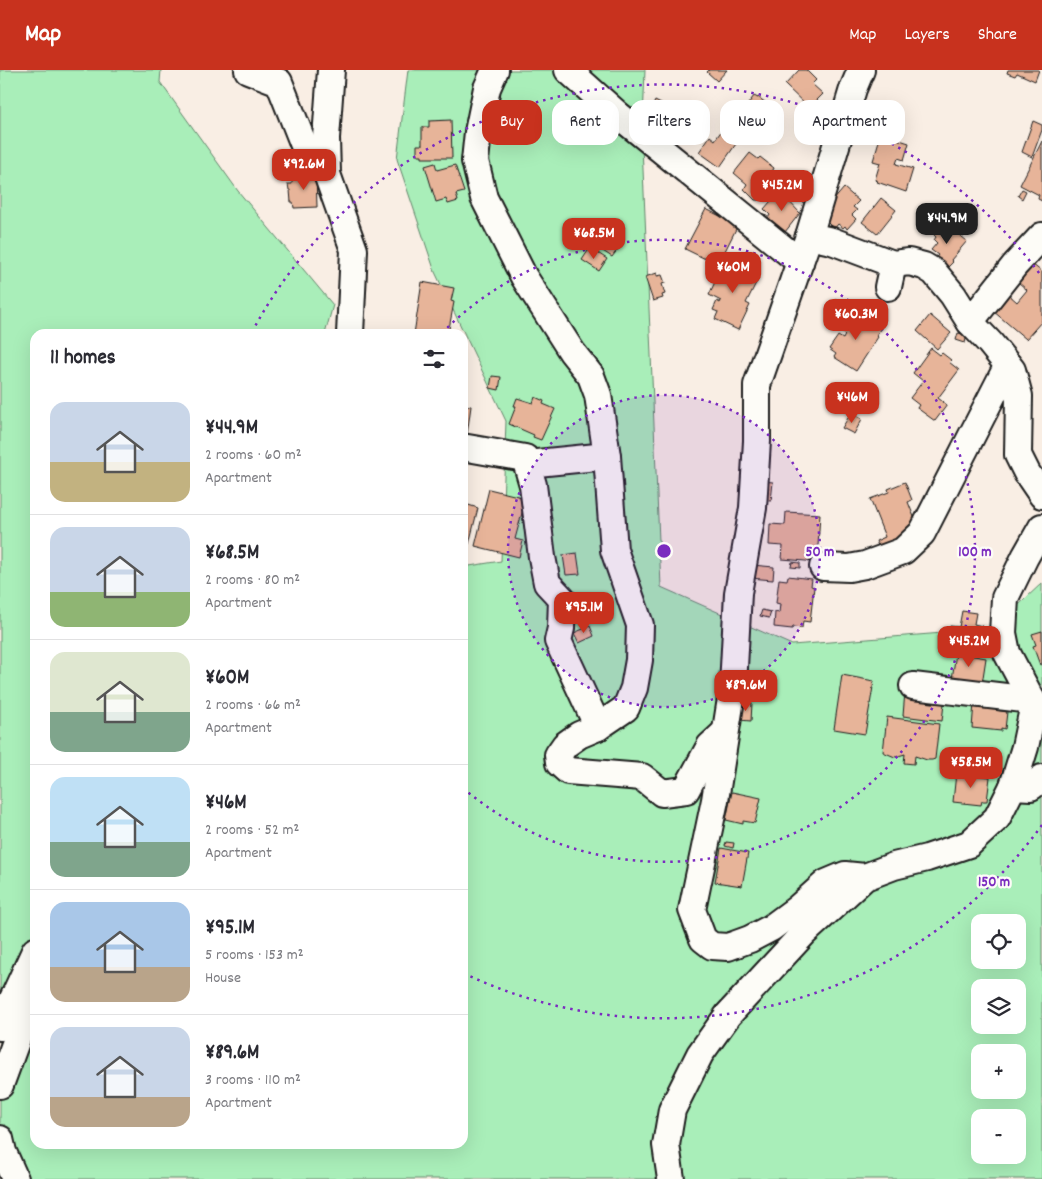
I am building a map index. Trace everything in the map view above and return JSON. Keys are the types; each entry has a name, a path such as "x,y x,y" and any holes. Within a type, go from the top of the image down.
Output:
{"street":[{"path":"248,70 279,82 306,153 326,153"},
{"path":"331,70 326,153 327,174 354,250 350,329"},
{"path":"495,70 487,88 478,132 475,161 484,198 524,277 572,352 592,376 598,395 607,456 614,550 640,625 639,660 634,688 626,708 598,727 579,735 566,745 558,755 559,763 568,771 642,778 662,793 686,790 710,746 724,732"},
{"path":"568,70 654,144 800,262"},
{"path":"861,70 853,89 809,236 757,385 757,440 753,508 738,593 733,686 724,732 715,800 692,910 703,938 712,946 728,947 750,939 770,928 826,883 845,875 865,877"},
{"path":"809,236 832,241 891,275 909,262 924,266 934,272 970,322 1012,370 1019,396 1018,455 1027,473 1042,495"},
{"path":"970,322 1014,265 1042,236"},
{"path":"823,567 849,568 865,565 903,551 922,533 1008,365"},
{"path":"468,448 526,458 533,485 547,583 562,599 561,628 558,641 598,727"},
{"path":"527,464 607,456"},
{"path":"671,1179 666,1145 672,1110 700,1054 728,1015 804,933 865,877 894,866 969,844 997,818 1013,786 1025,747 1034,704 1008,653 1003,633 1005,598 1042,527"},
{"path":"912,686 1032,700"},
{"path":"1013,786 1031,787 1042,778"},
{"path":"0,1027 30,964"},
{"path":"0,1085 30,1003"},
{"path":"0,1139 3,1152 15,1179"}],"green space":[{"path":"0,70 161,70 160,82 238,191 333,305 326,329 30,329 30,1149 468,1149 468,566 501,561 506,421 468,341 468,329 462,329 435,272 397,159 408,70 645,70 644,100 629,100 629,145 642,145 661,587 792,645 993,629 1042,583 1042,1179 0,1179"}],"building":[{"path":"709,70 727,70 717,81 707,72"},
{"path":"799,70 806,70 816,80 812,84 823,94 817,100 801,100 785,85"},
{"path":"1008,70 1039,70 1035,81 1017,73 1015,76 1007,73"},
{"path":"754,96 762,100 751,100"},
{"path":"451,120 452,158 422,158 422,155 417,155 417,145 422,145 422,127 429,127 429,121"},
{"path":"1033,121 1042,125 1042,130 1032,157 1022,152"},
{"path":"720,133 720,145 735,145 720,167 699,152 704,145 710,145 710,136 715,140"},
{"path":"1042,141 1042,201 1038,199 1039,195 1020,185"},
{"path":"905,142 909,143 904,160 898,158 896,164 913,169 906,192 877,182 875,180 880,163 873,161 878,145 905,145"},
{"path":"750,153 758,159 760,157 774,168 772,172 782,181 780,183 782,185 766,201 762,198 755,200 744,189 747,184 734,173"},
{"path":"435,163 437,170 455,165 464,192 456,194 458,201 448,204 446,199 436,202 425,166"},
{"path":"292,175 316,175 317,207 294,208 288,184 292,184"},
{"path":"844,188 859,201 853,207 857,210 852,215 856,219 847,229 845,226 843,228 838,224 834,229 824,219 830,211 827,208"},
{"path":"1022,189 1026,191 1022,199 1018,196"},
{"path":"777,194 785,197 800,213 785,232 768,218 770,215 764,209"},
{"path":"881,198 896,210 877,234 862,222"},
{"path":"706,209 738,225 718,265 685,249"},
{"path":"946,224 967,241 946,269 935,259 938,255 931,250 937,243 934,240 936,237 934,235"},
{"path":"610,228 618,233 613,240 621,245 612,257 589,242 598,229 606,234"},
{"path":"590,248 607,259 599,271 582,260"},
{"path":"728,261 750,270 747,276 757,281 746,303 750,305 738,330 715,319 718,312 713,310 717,301 720,303 721,301 709,295 719,273 722,274"},
{"path":"1032,264 1042,272 1042,321 1026,339 993,311 1008,294 1017,302 1027,290 1018,282"},
{"path":"657,273 657,276 662,275 665,283 662,284 665,294 662,295 663,298 653,301 645,277"},
{"path":"422,282 454,288 451,301 454,302 449,329 415,329"},
{"path":"837,299 847,305 836,321 827,315"},
{"path":"858,309 869,316 862,326 864,328 869,320 881,328 876,335 878,337 856,371 834,357 836,354 829,349 838,336 843,339 845,335 843,333"},
{"path":"930,315 951,333 937,349 917,331"},
{"path":"958,333 967,335 965,343 956,340"},
{"path":"931,348 951,360 949,362 959,370 938,398 947,405 935,421 917,408 919,405 910,398 923,381 913,373"},
{"path":"492,376 501,377 499,390 490,388"},
{"path":"535,397 544,401 543,404 555,409 541,440 509,424 517,398 533,403"},
{"path":"468,406 471,406 468,428"},
{"path":"851,413 862,419 854,434 842,428"},
{"path":"762,481 773,482 771,501 759,500"},
{"path":"905,482 912,500 908,502 918,527 914,532 888,542 889,545 879,548 876,541 885,537 870,499 889,492 888,489"},
{"path":"489,489 526,498 515,539 523,541 519,557 475,546"},
{"path":"468,505 478,508 468,544"},
{"path":"786,512 820,514 817,562 782,559 783,546 769,545 770,524 785,525"},
{"path":"577,553 580,574 566,575 563,555"},
{"path":"792,562 800,563 800,568 791,567"},
{"path":"752,565 774,567 773,580 750,578"},
{"path":"788,576 812,579 811,586 814,587 810,622 803,621 802,628 774,627 775,612 779,613 780,604 776,603 779,579 787,580"},
{"path":"762,610 771,612 769,618 760,616"},
{"path":"962,611 976,613 974,624 982,626 980,636 972,635 970,646 947,642 950,626 959,627"},
{"path":"590,626 594,636 579,643 574,633"},
{"path":"1042,631 1042,664 1040,665 1033,646 1036,645 1032,634"},
{"path":"956,653 986,658 982,684 952,679"},
{"path":"842,675 874,681 865,734 834,729"},
{"path":"905,691 945,695 942,721 903,716"},
{"path":"740,702 752,703 751,721 739,720"},
{"path":"974,703 996,704 995,710 1007,712 1005,729 1001,728 1001,731 972,728"},
{"path":"887,717 939,724 935,759 927,760 915,756 914,764 904,763 905,754 895,757 883,752"},
{"path":"956,773 990,777 987,801 982,801 981,805 953,802"},
{"path":"732,792 761,798 755,823 743,821 743,824 726,820"},
{"path":"726,842 734,843 733,848 725,846"},
{"path":"721,848 748,853 742,886 715,882"}]}
